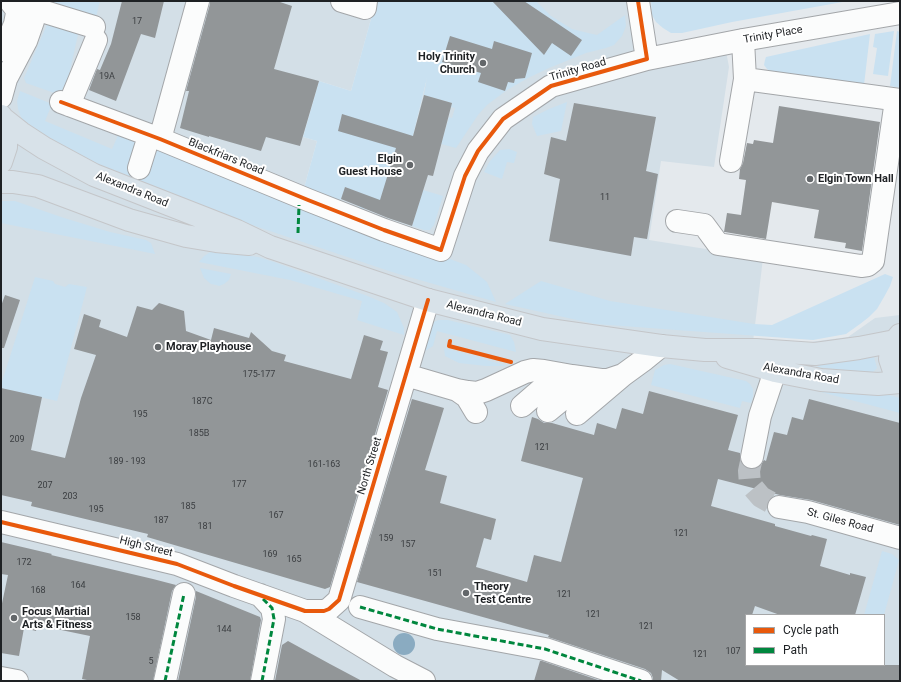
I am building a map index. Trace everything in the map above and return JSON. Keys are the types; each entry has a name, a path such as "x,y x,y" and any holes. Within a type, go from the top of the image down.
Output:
{"highway":[{"path":"1,111 6,133 6,147 1,162"},
{"name":"Alexandra Road","path":"1,111 21,133 44,148 94,175 237,231 270,247 428,300 542,329 661,346 705,350 756,350 815,354 859,348 897,338"},
{"name":"Alexandra Road","path":"1,182 13,182 38,186 129,220 186,236 270,247"},
{"path":"897,338 891,350 890,359 893,368 900,378"},
{"name":"Alexandra Road","path":"705,350 775,371 821,380 878,384 900,382"}],"street":[{"path":"139,168 154,138 198,1"},
{"path":"342,1 365,8 366,1"},
{"path":"638,1 647,60"},
{"path":"1,50 7,43 23,5"},
{"path":"1,111 6,79 26,41 33,21 23,5"},
{"name":"Blackfriars Road","path":"23,5 45,12 95,34 65,103 384,230"},
{"name":"Trinity Place","path":"647,60 743,40 900,13"},
{"path":"731,161 745,79 743,40"},
{"name":"Trinity Road","path":"384,230 441,250 465,176 478,151 503,119 551,86 647,60"},
{"path":"677,221 704,225 718,244 861,266 868,265 872,261 898,100 745,79"},
{"name":"North Street","path":"305,611 324,611 329,609 339,600 428,300"},
{"path":"549,410 623,374 661,346"},
{"path":"408,370 467,391 486,390 525,372 533,370 608,380 623,374"},
{"path":"752,457 760,416 775,371"},
{"path":"549,410 573,376"},
{"path":"549,410 573,376"},
{"name":"St. Giles Road","path":"779,507 808,512 900,538"},
{"name":"High Street","path":"1,522 177,564 305,611 395,666 424,681"},
{"path":"165,681 184,594"},
{"path":"260,595 272,608 274,614 262,681"},
{"path":"360,607 437,629 545,649 641,681"},
{"path":"1,678 17,681"}],"shaded area":[{"path":"1,1 376,1 351,91 319,81 303,137 317,141 304,188 404,164 413,136 446,1 635,1 644,58 550,83 480,154 536,98 725,46 729,67 714,167 661,161 649,240 763,258 753,342 810,342 848,337 875,318 900,315 900,681 1,681"},
{"path":"50,1 100,1 95,21 50,8"},
{"path":"376,1 536,1 551,16 572,29 597,35 625,15 626,26 622,36 614,45 586,53 549,68 507,90 487,105 478,115 456,148 441,144 449,117 452,118 455,108 451,107 452,103 424,95 427,78 413,136 392,207 367,200 363,211 358,209 364,195 345,187 340,202 304,188 317,141 303,137 319,81 351,91"},
{"path":"651,1 848,1 732,22 682,33 671,33 656,22 652,15"},
{"path":"49,20 79,30 69,75 60,95 26,83 24,78"},
{"path":"894,31 888,76 873,74 877,48 873,47 875,34"},
{"path":"897,31 900,32 900,88 890,86"},
{"path":"870,34 864,85 770,71 764,65 766,57"},
{"path":"20,91 52,104 45,121 112,149 119,133 466,265 487,282 496,302 392,272 255,226 127,180 81,159 29,127 21,117 18,109 17,101"},
{"path":"567,102 561,131 537,136 532,124 533,117"},
{"path":"509,149 517,152 514,163 507,162 502,179 484,172 490,161 500,150"},
{"path":"423,190 443,196 434,225 430,230 424,230 412,226"},
{"path":"1,201 15,201 110,232 146,240 151,243 155,254 1,223"},
{"path":"212,251 258,257 384,303 397,312 404,328 404,335 357,320 362,301 290,280 199,262 204,256"},
{"path":"200,268 231,274 229,280 219,286 211,284 204,278"},
{"path":"885,274 893,277 890,286 877,309 869,317 846,334 813,340 595,324 505,304 541,281 610,301 754,324 772,325"},
{"path":"35,277 53,281 55,284 65,287 69,284 87,287 57,401 1,388"},
{"path":"438,320 448,320 510,335 514,342 516,352 437,331 433,346 422,353 432,323"},
{"path":"444,348 508,366 486,366 459,363 445,356"},
{"path":"870,356 874,357 877,368 871,373 818,367 819,363 851,361"},
{"path":"670,364 746,381 753,389 751,403 742,401 740,408 651,385 655,370 664,365"},
{"path":"819,387 869,390 900,398 900,413 821,392"},
{"path":"882,551 892,554 899,560 884,614 864,614"},
{"path":"400,633 408,633 415,640 415,648 408,655 400,655 393,648 393,640"}],"building":[{"path":"122,1 164,1 155,38 141,34 116,101 89,90 97,69 100,70 111,44"},
{"path":"210,1 277,1 292,6 274,69 319,81 300,146 266,137 261,151 180,128 189,91 186,91"},
{"path":"492,1 524,1 582,40 571,56 552,43 544,55"},
{"name":"Holy Trinity Church","path":"450,36 492,49 494,41 532,53 525,78 515,79 514,83 508,82 505,91 478,82 481,73 442,62"},
{"path":"424,95 452,103 433,176 428,175 412,226 341,199 345,187 380,200 396,148 338,131 342,114 413,136"},
{"path":"574,103 656,117 646,171 658,174 647,239 634,237 631,256 549,241 560,179 544,174 551,137 566,141"},
{"name":"Elgin Town Hall","path":"779,106 880,122 862,251 845,248 846,243 814,238 819,210 772,202 766,239 724,232 727,213 741,215 746,180 739,179 747,143 753,144 754,140 773,143"},
{"path":"5,295 20,300 4,348 1,348 1,306"},
{"path":"159,303 184,311 186,331 211,340 214,328 249,338 251,332 272,351 286,355 284,361 351,379 364,335 383,341 380,350 388,352 378,387 388,390 330,587 325,589 147,537 148,534 31,506 32,502 1,495 1,388 42,397 31,450 65,458 81,398 96,355 74,349 84,314 101,320 99,327 127,337 137,306 152,310"},
{"path":"649,391 738,415 728,450 740,453 740,461 744,467 750,469 756,469 764,460 766,461 774,432 787,435 792,417 803,420 809,399 900,423 900,525 811,500 780,495 718,479 711,506 775,524 775,526 827,539 820,566 850,575 850,573 866,577 855,614 777,614 755,606 752,614 745,614 745,666 900,665 900,681 680,681 662,670 661,681 653,681 651,673 645,669 548,637 549,635 357,582 412,399 444,408 425,470 447,476 440,503 496,519 491,540 484,538 476,567 527,582 534,555 561,562 583,478 521,461 532,417 544,423 552,423 594,435 597,423 616,429 622,408 643,414"},
{"path":"1,542 176,585 172,591 153,681 92,681 82,679 90,636 37,625 36,631 24,628 19,656 1,653 1,608 8,575 1,574"},
{"path":"196,591 260,617 261,620 250,681 178,681"},
{"path":"288,641 362,681 275,681 282,645"},
{"path":"540,661 542,661 601,681 534,681"}],"tunnel":[{"path":"752,457 749,471 750,484 761,497 779,507"}],"marked path":[{"path":"298,233 299,205"},
{"path":"165,681 184,594"},
{"path":"262,598 272,608 274,619 262,681"},
{"path":"360,607 437,629 545,649 641,681"}],"cycle path":[{"path":"61,102 160,139 384,230 441,250 465,176 478,151 503,119 551,86 647,59 638,1"},
{"path":"1,522 177,564 305,611 324,611 329,609 339,600 428,300"},
{"path":"450,341 449,346 511,362"}],"place":[{"name":"Holy Trinity Church","path":"483,63"},
{"name":"Elgin Guest House","path":"410,165"},
{"name":"Elgin Town Hall","path":"810,179"},
{"name":"Moray Playhouse","path":"158,347"},
{"name":"Theory Test Centre","path":"466,593"},
{"name":"Focus Martial Arts & Fitness","path":"14,618"}]}
